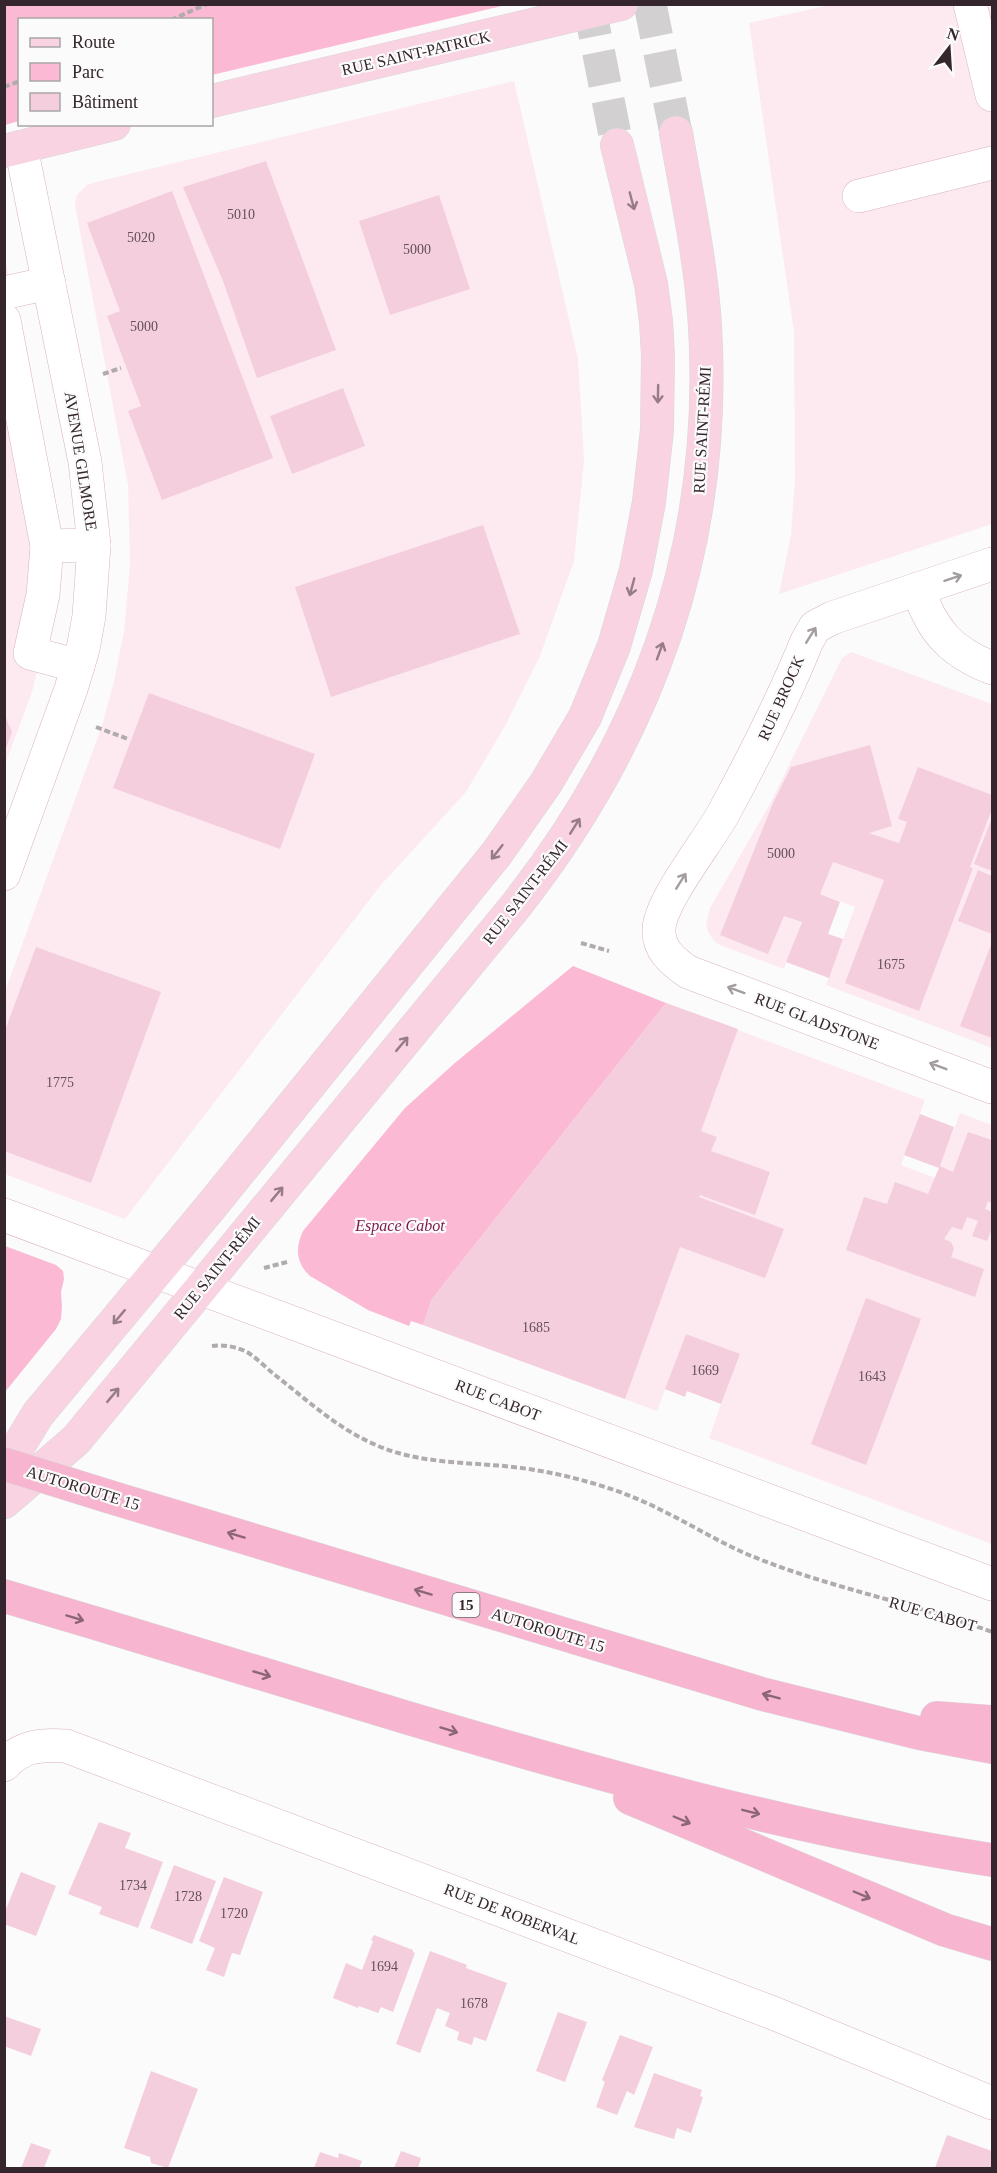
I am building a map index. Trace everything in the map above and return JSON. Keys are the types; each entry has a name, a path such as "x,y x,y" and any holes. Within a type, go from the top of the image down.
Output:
{"highway":[{"name":"AUTOROUTE 15","path":"4,1464 691,1674 827,1711 993,1747"},
{"path":"12,1599 608,1776 803,1825 993,1860"},
{"path":"827,1711 993,1722"},
{"path":"512,1749 945,1930 993,1944"}],"main road":[{"name":"RUE SAINT-PATRICK","path":"213,101 621,4"},
{"path":"13,149 106,126"},
{"name":"RUE SAINT-RÉMI","path":"4,1502 76,1440 537,880 575,826 606,774 648,684 671,619 688,552 702,478 705,445 706,365 702,292 676,133"},
{"path":"4,1470 38,1414 204,1215 497,853 567,751 585,717 620,628 636,570 649,502 657,430 656,321 651,284 617,145"}],"street":[{"path":"970,4 993,94"},
{"name":"AVENUE GILMORE","path":"4,874 78,666 89,616 94,545 85,462 49,283 13,149"},
{"path":"859,196 993,163"},
{"path":"4,293 49,283"},
{"path":"4,320 47,546 43,595 17,656 78,666"},
{"path":"47,546 94,545"},
{"name":"RUE BROCK","path":"659,935 660,919 669,900 722,817 754,757 815,627 832,618 993,564"},
{"path":"918,589 929,616 945,640 968,657 993,668"},
{"name":"RUE GLADSTONE","path":"659,935 669,958 688,972 993,1087"},
{"name":"RUE CABOT","path":"4,1215 993,1584"},
{"name":"RUE DE ROBERVAL","path":"16,1756 50,1745 66,1746 87,1753 773,2013 993,2103"}],"path":[{"path":"176,18 207,4"},
{"path":"103,374 121,368"},
{"path":"96,727 128,739"},
{"path":"581,943 609,951"},
{"name":"RUE CABOT","path":"212,1346 227,1346 246,1352 329,1417 377,1446 424,1459 522,1469 579,1479 659,1509 724,1544 788,1571 863,1594 942,1614 993,1632"}],"shaded area":[{"path":"830,5 992,5 992,524 779,594 791,535 795,478 794,332 749,23"},
{"path":"514,81 578,359 584,460 574,561 540,656 505,726 466,792 380,886 125,1219 5,1174 4,994 103,723 124,632 130,564 128,485 75,205 77,195 87,185 96,182"},
{"path":"4,253 30,381 40,658 32,692 5,765"},
{"path":"851,652 992,704 992,1048 826,985 855,907 820,894 801,923 784,969 720,945 708,932 706,925 710,908 771,802 842,658"},
{"path":"666,1003 925,1100 901,1165 935,1178 960,1113 992,1125 992,1544 709,1438 739,1354 686,1334 657,1411 423,1325 432,1299"}],"green space":[{"path":"5,4 506,5 213,75 213,18 18,18 18,121 5,125"},
{"name":"Espace Cabot","path":"573,966 666,1003 432,1299 423,1325 411,1321 409,1326 368,1310 310,1276 302,1266 298,1255 303,1231 405,1108 456,1062"},
{"path":"5,1246 56,1265 63,1271 64,1279 61,1292 61,1319 56,1329 5,1392"}],"building":[{"path":"266,161 336,350 257,378 223,281 183,187"},
{"path":"172,191 273,458 162,500 128,411 141,406 107,316 120,311 87,223"},
{"path":"439,195 470,289 390,315 359,221"},
{"path":"343,388 365,446 292,474 270,416"},
{"path":"483,525 520,634 331,697 295,587"},
{"path":"149,693 315,754 280,849 113,788"},
{"path":"4,713 12,732 5,751 4,751"},
{"path":"870,745 892,826 869,833 899,843 907,822 898,819 918,767 992,795 992,809 970,867 973,868 919,1011 845,983 884,880 833,862 820,894 840,902 828,934 843,939 829,978 786,962 802,922 784,916 768,954 720,935 773,803 791,767"},
{"path":"992,818 992,871 974,864"},
{"path":"978,870 992,876 992,934 958,921"},
{"path":"992,942 992,1038 960,1026"},
{"path":"36,947 161,992 91,1183 4,1151 4,1033"},
{"path":"666,1003 738,1029 701,1131 717,1137 711,1151 770,1172 755,1215 700,1195 699,1197 784,1229 765,1278 680,1247 625,1399 423,1325 432,1299"},
{"path":"920,1114 954,1127 940,1166 953,1172 968,1132 992,1140 992,1203 988,1201 985,1209 992,1212 992,1228 987,1241 972,1236 978,1221 967,1217 962,1230 952,1227 944,1239 951,1242 954,1249 951,1257 984,1269 975,1297 846,1250 864,1197 887,1204 895,1182 928,1194 939,1168 904,1155"},
{"path":"866,1298 921,1319 866,1465 811,1444"},
{"path":"686,1334 740,1354 721,1404 687,1391 685,1397 665,1389"},
{"path":"99,1822 131,1833 125,1848 163,1862 138,1928 99,1914 102,1907 68,1894"},
{"path":"174,1865 216,1881 192,1944 150,1928"},
{"path":"21,1872 56,1886 36,1936 4,1924 4,1914"},
{"path":"224,1877 263,1892 240,1955 232,1953 224,1977 206,1970 215,1948 199,1941"},
{"path":"374,1935 413,1950 415,1953 393,2012 381,2007 378,2013 333,1998 346,1963 362,1970"},
{"path":"430,1951 467,1965 466,1968 507,1983 486,2041 474,2037 472,2045 457,2040 459,2032 445,2026 450,2013 437,2008 420,2053 396,2044"},
{"path":"558,2012 587,2022 565,2082 536,2071"},
{"path":"4,2016 41,2029 31,2056 4,2046"},
{"path":"620,2035 653,2047 634,2095 627,2091 617,2115 596,2107 605,2082 602,2080"},
{"path":"151,2071 198,2089 168,2168 151,2163 150,2157 124,2148"},
{"path":"654,2073 702,2090 700,2096 703,2097 691,2133 677,2128 674,2139 634,2127"},
{"path":"947,2135 992,2151 992,2168 935,2168"},
{"path":"31,2143 51,2150 44,2168 21,2168"},
{"path":"401,2151 421,2158 418,2168 394,2168"},
{"path":"320,2152 338,2158 339,2153 362,2161 359,2168 314,2168"}],"tunnel":[{"path":"589,4 617,145"},
{"path":"650,4 676,133"}]}
